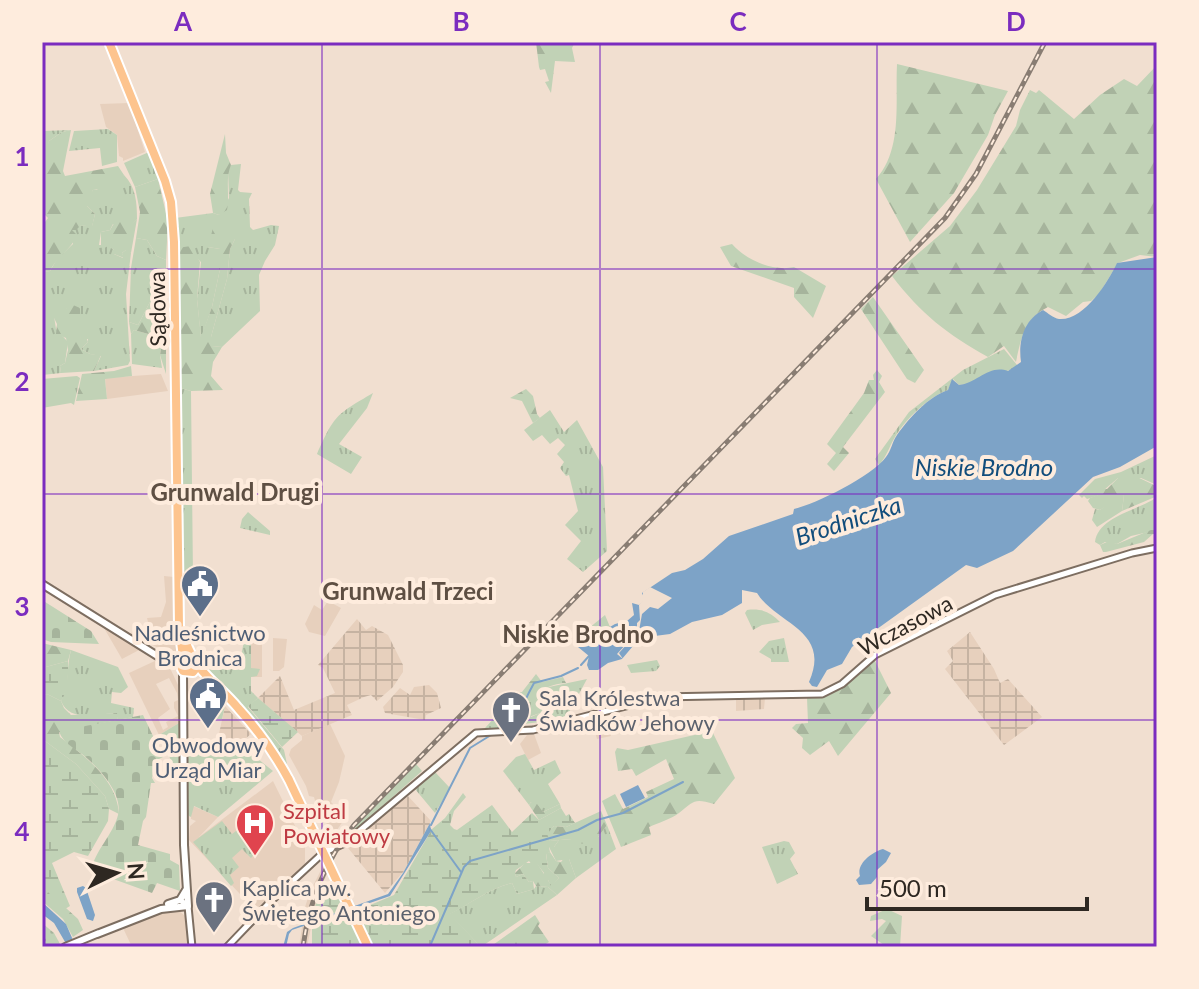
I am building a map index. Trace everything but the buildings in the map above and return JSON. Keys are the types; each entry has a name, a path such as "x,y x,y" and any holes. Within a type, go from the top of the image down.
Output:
{"main road":[{"name":"Sądowa","path":"109,42 161,168 171,202 179,633 187,666 182,704 188,906"},
{"path":"42,584 152,652 187,666 247,718 271,749 289,780 368,947"},
{"path":"65,947 180,900 186,890"},
{"path":"152,911 188,906"}],"street":[{"name":"Wczasowa","path":"227,947 323,853 345,843 479,732 533,730 661,697 822,694 842,684 875,655 995,595 1157,548"},
{"path":"180,900 188,906"},
{"name":"Sądowa","path":"188,906 193,947"},
{"path":"169,907 189,914"}],"shaded area":[{"path":"129,103 145,152 123,161 119,156 117,135 106,127 100,104"},
{"path":"161,374 168,391 107,399 105,378"},
{"path":"164,576 174,577 178,652 174,656 131,634 133,630 147,636 151,634 147,618 161,617 166,602"},
{"path":"328,601 341,608 325,636 309,632 305,624 314,605 322,610"},
{"path":"357,619 366,630 372,626 388,635 403,665 403,672 393,687 377,701 371,695 364,697 347,705 352,715 302,736 258,698 280,676 294,710 335,693 323,668 318,665"},
{"path":"105,626 141,649 122,659"},
{"path":"970,632 1000,683 1008,679 1042,717 1004,745 945,669 953,661 947,651"},
{"path":"251,638 262,638 262,677 251,677"},
{"path":"273,638 287,639 284,667 279,671 273,671"},
{"path":"157,660 170,668 178,685 179,723 159,735 129,673","holes":["169,678 177,693 174,708 178,716 166,722 168,727 163,730 158,718 170,709 156,684"]},
{"path":"429,685 437,693 441,708 426,715 425,720 385,713 383,707 400,688 410,695 414,687"},
{"path":"765,698 764,709 736,711 736,699"},
{"path":"225,706 251,734 245,739 242,749 217,743"},
{"path":"603,715 611,736 597,739 591,718"},
{"path":"330,724 345,756 331,802 330,810 343,821 335,833 319,815 314,797 309,796 289,755 302,736"},
{"path":"534,734 541,753 528,760 520,744 527,735"},
{"name":"Szpital Powiatowy","path":"273,781 305,846 305,868 257,912 189,840 190,826 196,821 191,819 191,812 193,806 218,817 199,837"},
{"path":"408,796 431,821 404,871 385,893 348,848 349,843"},
{"path":"338,851 318,893 307,947 299,947 310,892 329,854"},
{"path":"178,910 185,916 189,947 132,947 123,928 164,911"}],"green space":[{"path":"536,42 575,42 572,48 575,62 555,61 551,93 545,82 549,81 545,69 540,70 539,67"},
{"path":"897,64 1008,91 988,135 954,193 910,242 876,179 885,167 894,139"},
{"path":"1157,65 1157,257 1140,255 1118,263 1099,294 1066,316 1048,307 1040,312 1025,330 1016,362 1004,346 988,357 924,312 892,276 950,226 977,190 1016,126 1030,90 1036,93 1039,90 1074,119 1100,95 1124,79 1137,86"},
{"path":"108,129 117,135 117,162 102,166 100,148 69,151 74,131"},
{"path":"71,130 49,141 46,179 42,184 42,131"},
{"path":"71,130 63,171 65,176 118,166 124,175 114,182 105,179 106,185 102,189 93,190 87,206 95,214 92,227 81,225 72,230 77,235 71,245 50,271 43,272 45,222 48,218 44,214 46,151 49,141"},
{"path":"225,134 226,153 231,165 227,210 219,215 213,213 210,194"},
{"path":"149,152 158,179 135,187 124,163"},
{"path":"241,164 238,190 252,193 249,199 250,227 253,230 279,226 275,245 259,275 260,311 222,347 211,346 227,279 230,249 235,239 208,247 220,249 220,269 201,339 197,299 201,262 186,248 177,248 175,218 213,213 219,215 229,198 228,170 231,165"},
{"path":"124,175 133,190 137,219 130,226 113,224 110,230 101,232 99,245 108,245 114,254 123,258 122,253 127,249 131,253 126,294 130,361 128,365 94,371 101,356 81,349 88,339 81,339 80,336 80,308 68,308 54,316 56,329 68,342 65,363 60,366 61,373 42,375 42,272 50,271 57,259 73,244 71,229 81,225 92,226 95,214 87,206 87,199 93,190 97,190 105,179"},
{"path":"158,179 168,222 166,260 157,256 147,240 136,238 140,212 135,187"},
{"path":"117,218 130,225 137,219 131,253 126,250 122,253 124,258 114,254 108,246 101,250 101,232 110,230"},
{"path":"221,220 237,224 230,249 227,279 211,337 212,346 222,347 213,362 211,376 223,390 191,391 180,388 177,248 191,246 200,262 197,299 201,337 212,307 220,269 220,249 208,247 214,224"},
{"path":"136,238 147,240 157,256 166,260 166,302 150,302 138,325 129,322 131,268"},
{"path":"732,244 760,263 777,268 794,267 826,286 813,318 794,297 794,288 731,266 720,247"},
{"path":"873,297 924,370 915,383 907,379 861,309"},
{"path":"150,302 166,302 166,374 160,355 162,341 134,330 131,334 129,322 138,325"},
{"path":"73,305 80,308 81,339 88,342 81,349 101,355 94,371 61,373 60,366 65,363 68,350 66,338 56,334 57,324 53,316 58,308"},
{"path":"134,330 162,341 162,368 132,364 131,334"},
{"path":"1004,349 1017,365 1016,368 967,384 959,385 953,379 948,390 925,403 905,423 879,465 875,459 909,412 963,370"},
{"path":"131,366 132,376 105,379 107,399 76,401 82,374"},
{"path":"877,370 882,376 879,382 885,392 843,447 849,453 834,471 827,464 836,453 827,444 864,393 869,380 874,380"},
{"path":"80,378 74,405 42,408 42,379"},
{"path":"180,388 191,391 193,577 182,575"},
{"path":"526,389 533,396 540,418 533,423 522,401 510,398"},
{"path":"373,393 367,408 339,444 362,457 351,474 317,454 338,417"},
{"path":"550,410 564,432 577,420 603,467 607,551 583,572 567,559 581,541 565,525 578,511 569,475 566,476 560,468 564,462 557,454 565,445 558,438 550,444 542,435 533,441 524,430"},
{"path":"1157,455 1157,485 1141,478 1118,478 1097,496 1087,499 1079,495 1095,479 1121,472"},
{"path":"1131,474 1154,485 1157,491 1155,497 1122,511 1124,495 1100,510 1093,508 1088,501 1098,495 1097,491 1107,489 1118,478"},
{"path":"1124,495 1122,511 1097,527 1092,520 1095,509 1100,510"},
{"path":"1157,497 1157,530 1131,536 1117,544 1105,542 1100,545 1095,542 1098,533 1111,520"},
{"path":"248,512 270,531 270,535 240,528"},
{"path":"1157,530 1157,535 1153,534 1144,542 1106,552 1100,545 1109,541 1117,544"},
{"path":"42,600 91,631 99,644 42,639"},
{"path":"747,610 765,612 780,622 753,630 745,613"},
{"path":"605,615 610,627 597,637 580,640 578,637"},
{"path":"245,636 251,636 251,668 260,669 257,676 251,677 251,691 258,698 248,707 284,750 287,764 284,765 203,670 227,657 241,656"},
{"path":"784,638 789,662 771,662 759,652 769,641"},
{"path":"42,643 71,650 68,661 42,668"},
{"path":"71,650 118,667 128,687 121,693 112,692 111,703 134,708 133,717 118,720 116,713 77,715 65,708 61,701 66,689"},
{"path":"874,659 891,693 838,756 829,741 810,755 802,748 803,738 792,728 796,724 808,723 807,698 830,695"},
{"path":"657,660 660,666 656,671 631,673 627,665"},
{"path":"68,661 67,687 61,701 47,694 42,695 42,668"},
{"path":"536,674 542,682 563,677 566,683 545,688 528,712 531,717 540,713 540,722 502,730 499,726 519,712 522,692"},
{"path":"587,679 567,716 540,722 540,713 529,717 528,712 544,688"},
{"path":"208,691 225,706 222,719 209,719"},
{"path":"518,692 522,692 519,712 499,727 502,730 485,728"},
{"path":"47,694 61,701 71,715 117,713 118,720 59,732 60,737 90,761 106,780 113,790 119,814 109,809 105,796 76,764 45,741 42,695"},
{"path":"258,698 298,732 282,747 248,706"},
{"path":"143,715 163,757 155,761 152,778 155,783 151,783 138,845 170,854 170,860 179,865 180,891 157,883 152,893 91,871 116,822 118,800 101,772 64,740 59,731"},
{"path":"179,723 181,776 179,777 159,735"},
{"path":"42,729 45,741 76,764 105,796 109,809 108,821 88,856 74,852 52,863 70,906 65,909 42,886"},
{"path":"712,731 735,778 714,804 695,802 649,827 651,835 621,847 602,801 615,794 623,809 648,797 646,792 674,779 666,759 636,776 632,769 618,771 617,748 628,750"},
{"path":"191,742 253,755 273,771 218,817 194,806 191,817 185,809 185,744 187,804 186,744"},
{"path":"525,754 534,770 555,760 561,773 548,784 560,804 543,812 531,802 529,805 503,771 516,757"},
{"path":"416,764 422,771 350,835 356,825"},
{"path":"435,772 450,788 435,813 415,789"},
{"path":"463,793 466,797 454,811 450,825 457,830 492,805 512,832 532,813 539,820 561,808 566,816 569,814 575,823 566,827 554,826 547,834 550,841 559,840 554,847 549,847 550,852 546,854 548,868 559,878 551,886 548,880 542,880 544,873 537,864 532,865 529,861 515,873 516,877 523,874 529,882 533,881 534,889 517,894 512,883 504,885 450,914 481,947 372,947 356,911 394,895 432,829 445,818"},
{"path":"531,802 543,812 560,804 561,808 539,820 529,805"},
{"path":"601,811 607,825 598,837 587,844 575,843 571,839 550,841 546,834 554,826 566,827"},
{"path":"222,821 232,834 247,827 264,843 251,858 242,849 232,858 239,867 230,875 234,883 231,886 193,842"},
{"path":"607,825 616,849 576,878 569,859 556,861 549,847 554,847 559,840 598,837"},
{"path":"789,842 795,853 790,859 798,874 777,884 762,847"},
{"path":"550,852 556,861 561,862 565,857 569,859 576,878 557,895 548,887 529,882 523,874 516,877 515,873 525,863 537,863 551,885 559,878 548,868 546,853"},
{"path":"512,883 517,894 536,886 548,887 557,895 481,947 449,914 488,892"},
{"path":"334,885 346,910 311,922 319,892 328,892"},
{"path":"42,886 78,919 83,930 73,937 63,919 42,901"},
{"path":"887,909 902,916 900,947 887,947 871,936 886,921 870,921 871,916"},
{"path":"347,912 363,947 312,947 312,925"},
{"path":"535,915 540,923 538,926 549,942 541,947 490,947"},
{"path":"42,923 54,933 60,944 42,947"}],"water":[{"name":"Niskie Brodno","path":"1157,257 1157,446 1120,467 1093,477 1013,551 977,568 966,565 852,647 842,664 827,670 817,687 809,682 814,665 808,639 757,593 742,590 742,603 722,615 692,622 670,634 647,637 633,646 622,659 598,670 589,670 589,656 578,647 587,639 594,641 615,624 627,621 634,615 632,603 639,605 645,600 642,593 672,573 685,570 703,559 729,536 793,514 794,509 857,480 886,457 908,421 927,403 948,390 952,379 959,385 965,384 995,370 1008,371 1021,362 1020,346 1024,332 1036,314 1043,310 1059,319 1077,314 1094,299 1117,263"},
{"path":"638,785 645,798 626,807 620,794"},
{"path":"430,823 431,831 390,896 292,930 286,947 283,947 287,932 293,928 388,894"},
{"path":"883,849 891,853 877,870 877,877 871,884 859,885 856,880 860,876 860,867 870,856"},
{"path":"83,886 95,915 93,921 87,919 77,892 77,888"},
{"path":"42,902 66,924 76,947 68,947 54,923 42,914"}],"pier":[{"path":"650,587 672,598 658,609 650,607 642,614 639,631 648,638 645,640 637,633 619,653 623,659 617,654 637,632 639,605 643,592"}],"waterway":[{"name":"Brodniczka","path":"581,665 589,656"},
{"name":"Brodniczka","path":"497,729 520,714 534,683 578,668"},
{"name":"Brodniczka","path":"431,825 470,748 491,735"},
{"path":"430,946 464,867 470,861 578,830 597,820 623,813 683,782"},
{"path":"430,829 461,872"}],"railway":[{"path":"303,947 309,914 320,882 354,825 945,218 976,174 1045,42"}],"place":[{"name":"Nadleśnictwo Brodnica","path":"200,618"},
{"name":"Obwodowy Urząd Miar","path":"208,730"},
{"name":"Sala Królestwa Świadków Jehowy","path":"511,744"},
{"name":"Szpital Powiatowy","path":"255,857"},
{"name":"Kaplica pw. Świętego Antoniego","path":"214,934"}],"district":[{"name":"Grunwald Drugi","path":"235,491"},
{"name":"Grunwald Trzeci","path":"408,590"},
{"name":"Niskie Brodno","path":"578,633"}]}
